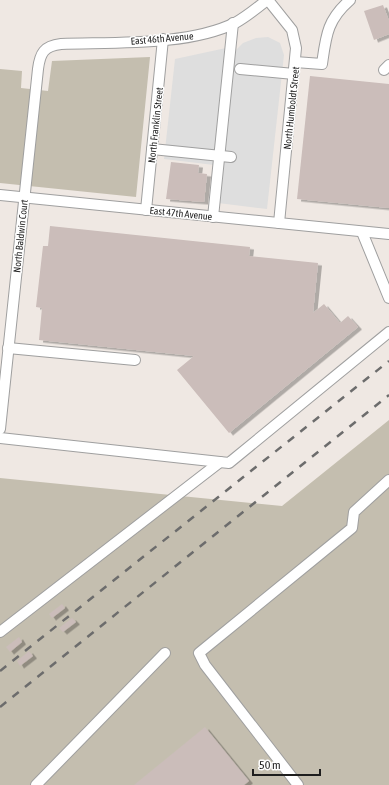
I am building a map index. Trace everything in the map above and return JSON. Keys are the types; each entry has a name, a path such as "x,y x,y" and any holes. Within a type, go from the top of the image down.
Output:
{"street":[{"name":"East 46th Avenue","path":"48,47 61,44 163,39 200,34 233,23 268,0"},
{"name":"North Humboldt Street","path":"268,0 294,34 296,48 279,223"},
{"path":"295,62 322,64 326,33 337,11 350,0"},
{"path":"213,217 233,23"},
{"name":"North Franklin Street","path":"146,210 163,39"},
{"name":"North Baldwin Court","path":"0,429 40,57 44,49 48,47"},
{"path":"240,69 294,74"},
{"path":"152,149 231,157"},
{"name":"East 47th Avenue","path":"0,195 362,232"},
{"path":"362,232 389,234"},
{"path":"362,232 389,239"},
{"path":"362,232 389,298"},
{"path":"0,438 229,463 389,332"},
{"path":"8,348 135,360"},
{"path":"0,632 220,462"},
{"path":"298,785 205,665 199,653 352,528 354,512 389,480"},
{"path":"36,785 165,653"}],"shaded area":[{"path":"268,37 280,43 284,55 267,209 218,203 236,50 243,43 256,38"},
{"path":"226,48 214,165 164,159 175,59"},
{"path":"150,57 136,197 0,183 0,69 22,71 21,88 48,91 52,61"},
{"path":"389,420 389,785 0,785 0,478 282,506"}],"building":[{"path":"383,5 389,21 389,34 374,40 364,11"},
{"path":"310,76 389,84 389,208 297,199"},
{"path":"171,162 199,165 198,173 207,174 204,202 166,199"},
{"path":"50,226 250,247 249,256 318,263 313,313 324,304 340,323 348,316 358,327 229,433 177,370 194,356 39,340 42,308 36,307 43,246 48,246"},
{"path":"62,604 65,608 52,618 49,614"},
{"path":"72,618 76,622 63,632 59,628"},
{"path":"19,637 22,642 10,652 6,647"},
{"path":"29,651 33,656 20,666 17,661"},
{"path":"205,727 249,781 244,785 134,785"}],"railway":[{"path":"0,671 389,361"},
{"path":"0,707 389,395"}]}
